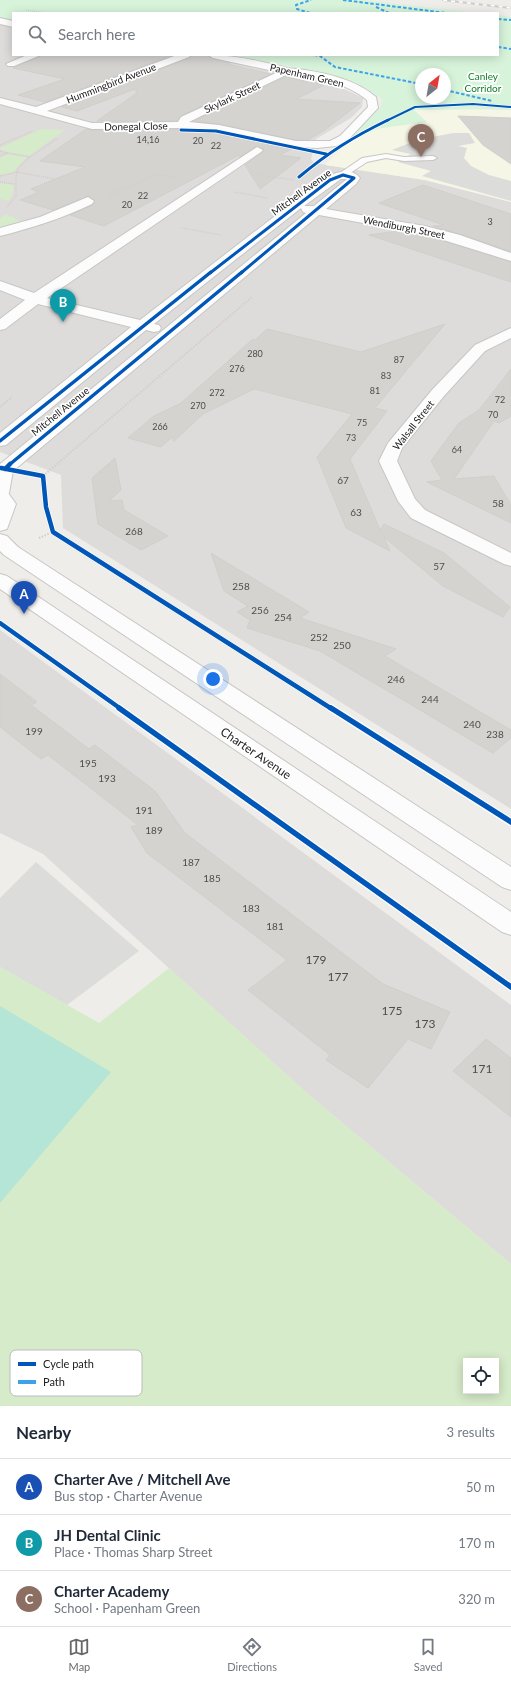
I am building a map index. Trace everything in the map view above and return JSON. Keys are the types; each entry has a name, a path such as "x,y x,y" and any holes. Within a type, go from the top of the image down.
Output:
{"street":[{"path":"0,21 12,24"},
{"path":"11,64 33,56"},
{"name":"Hummingbird Avenue","path":"36,111 183,56"},
{"name":"Papenham Green","path":"219,56 278,68 285,72 304,73 343,82 366,93 372,100 373,108 344,138"},
{"path":"0,62 24,68"},
{"name":"Skylark Street","path":"182,125 184,119 285,72"},
{"name":"Donegal Close","path":"0,101 81,123 107,127 182,125 219,128 296,144 332,144 344,138"},
{"path":"0,326 36,299 257,150"},
{"name":"Mitchell Avenue","path":"0,441 143,326 334,176 350,176 354,180 5,469"},
{"path":"0,232 30,225 60,215 88,201"},
{"name":"Wendiburgh Street","path":"293,208 432,232 509,255"},
{"path":"0,285 36,299 171,332"},
{"name":"Walsall Street","path":"511,332 480,348 394,447 388,461 407,501 418,514 511,560"},
{"path":"0,525 7,504 0,493 5,469"},
{"path":"0,540 18,556 511,880"},
{"name":"Charter Avenue","path":"0,580 511,926"}],"lane":[{"path":"342,175 365,160 386,156 404,159 432,158"}],"path":[{"path":"3,212 16,196 15,184 19,167 30,157 81,123"},
{"path":"0,151 30,157"},
{"path":"0,156 7,153"},
{"path":"0,176 17,172 55,179"},
{"path":"88,201 98,200 158,175 208,182"},
{"path":"0,182 15,184"},
{"path":"149,222 223,236"},
{"path":"43,476 255,294"},
{"path":"0,403 4,404"},
{"path":"5,469 43,476"},
{"path":"43,476 44,484"},
{"path":"51,526 53,532 59,536"},
{"path":"0,623 511,987"}],"shaded area":[{"path":"0,24 12,27 12,56 202,56 316,79 338,86 363,98 362,107 351,118 316,139 311,159 314,163 425,180 511,202 511,809 63,528 61,475 0,452"},
{"path":"413,110 511,110 511,202 425,180 325,165 350,139 381,128 427,122"},
{"path":"453,133 469,133 475,143 458,146 467,148 464,158 471,166 489,175 511,181 511,201 422,176 431,171 398,162 411,154 392,150 417,140"},
{"path":"0,630 511,1005 511,1264 309,1095 43,854 0,833"},
{"path":"36,862 139,951 67,1005 0,967 0,898"}],"green space":[{"path":"0,0 363,0 468,12 12,12 12,20 0,17"},
{"name":"Canley Corridor","path":"499,15 511,17 511,110 414,110 427,122 381,128 350,139 381,107 382,99 361,85 336,76 238,56 499,56"},
{"path":"41,129 65,130 29,156 0,150 0,148"},
{"path":"8,154 27,157 13,172 0,175 0,158"},
{"path":"0,183 14,185 9,201 0,199"},
{"path":"5,214 24,223 0,229 0,219"},
{"path":"0,967 99,1023 169,968 309,1095 511,1264 511,1406 0,1406"},
{"path":"0,1006 111,1072 0,1203"}],"building":[{"path":"40,56 170,56 45,102 18,95 65,79 13,68"},
{"path":"191,56 208,56 213,59 230,63 227,64 271,74 180,116 177,121 97,121 137,93 135,89 77,111 62,107 190,58"},
{"path":"286,77 324,85 296,99 360,103 326,129 308,140 296,140 219,124 194,121"},
{"path":"458,116 511,118 511,164 483,145"},
{"path":"86,129 219,132 293,148 280,155 301,158 260,189 245,165 264,151 264,149 256,146 240,157 239,155 104,226 70,215 93,205 95,201 89,196 53,210 20,200 39,192 31,189 85,167 40,161"},
{"path":"423,185 511,214 511,251 433,226 444,225 379,203"},
{"path":"399,231 424,235 511,262 511,282 369,235"},
{"path":"445,324 375,408 387,411 350,459 380,530 384,524 444,553 510,607 503,617 443,586 384,537 390,551 346,528 317,457 352,414 254,389 203,414 174,441 172,437 161,447 128,438 154,416 181,403 253,339 255,340 267,329 361,352"},
{"path":"511,369 511,416 499,423 494,421 454,479 494,476 511,505 511,523 427,482 442,480 431,461 459,423 479,410"},
{"path":"115,458 121,490 109,501 122,500 124,510 168,536 141,550 98,524 92,478"},
{"path":"211,553 309,612 300,618 396,649 385,656 511,730 511,738 493,753 320,651 247,628 250,620 237,612 248,606 224,591"},
{"path":"0,674 37,702 31,705 89,749 95,745 155,791 185,833 383,984 450,1012 431,1049 408,1039 368,1088 326,1060 330,1055 248,990 287,960 147,853 131,827 138,825 48,755 41,759 0,727"},
{"path":"486,1039 511,1058 511,1117 453,1071"}],"railway":[{"path":"443,0 511,8"}],"marked path":[{"path":"307,12 297,9 296,5 311,0"},
{"path":"343,0 438,12"},
{"path":"376,7 387,12"},
{"path":"499,19 511,20"},
{"path":"499,47 511,49"},
{"path":"320,56 335,67 415,83"},
{"path":"451,91 492,101"}],"cycle path":[{"path":"299,177 326,154 354,136 415,107 473,104 511,107"},
{"path":"181,130 216,131 326,154"},
{"path":"0,441 143,325 327,182 333,178 343,175 354,178 5,469"},
{"path":"1,468 43,476 46,507 53,532 511,822"},
{"path":"0,623 511,987"}],"place":[{"name":"Charter Academy","path":"421,157"},
{"name":"JH Dental Clinic","path":"63,322"},
{"name":"Charter Ave / Mitchell Ave","path":"24,614"}]}
